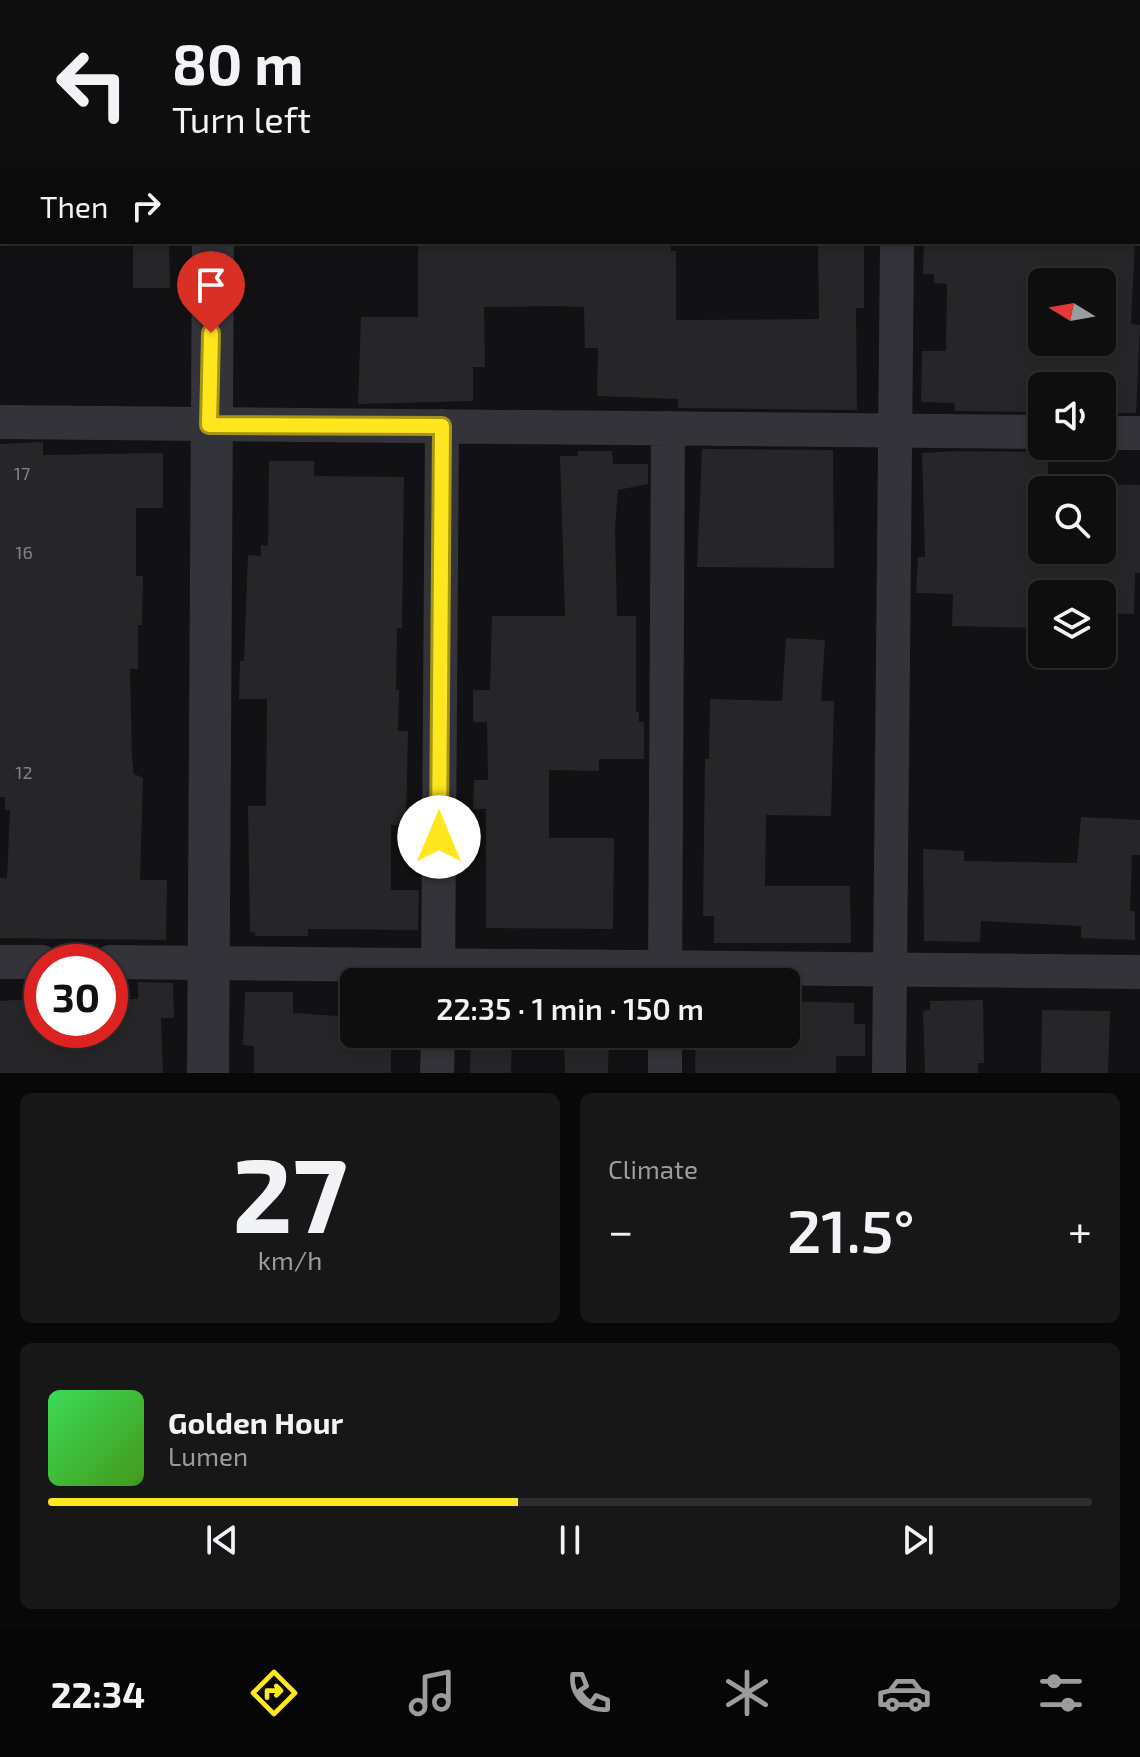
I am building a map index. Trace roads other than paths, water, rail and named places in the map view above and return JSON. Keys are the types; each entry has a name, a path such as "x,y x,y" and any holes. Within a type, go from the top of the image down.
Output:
{"street":[{"path":"208,1073 209,425 213,244"},
{"path":"889,1073 897,244"},
{"path":"0,422 1028,432"},
{"path":"438,968 442,426"},
{"path":"665,968 668,428"},
{"path":"1116,433 1140,433"},
{"path":"0,962 24,962"},
{"path":"128,962 346,968"},
{"path":"800,971 1140,972"},
{"path":"437,1073 438,1048"},
{"path":"665,1048 665,1073"}]}
